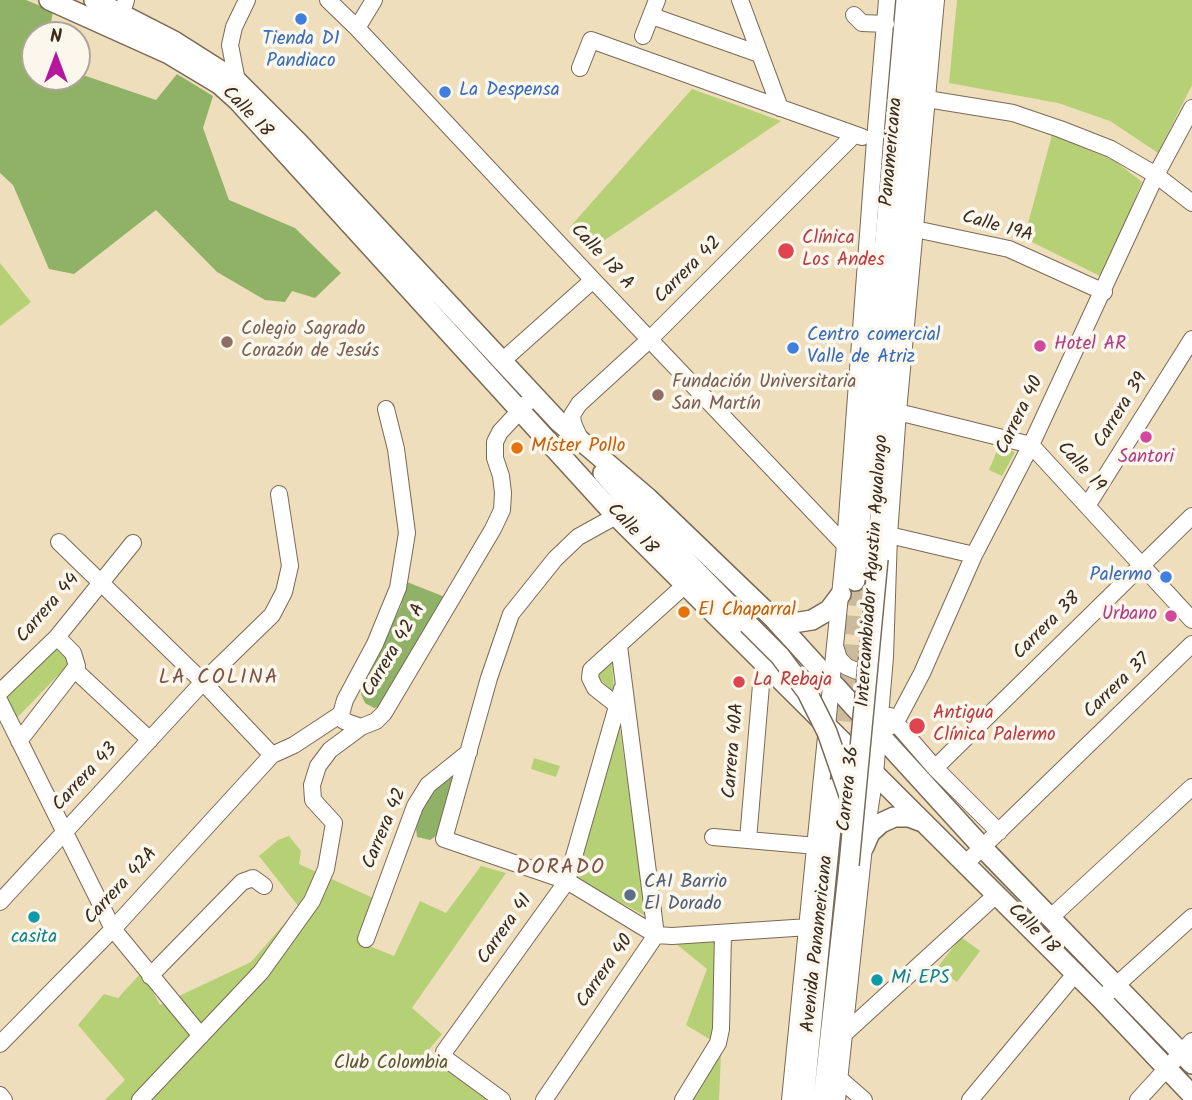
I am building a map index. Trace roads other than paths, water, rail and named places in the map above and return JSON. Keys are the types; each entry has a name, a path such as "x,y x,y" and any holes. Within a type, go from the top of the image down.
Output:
{"main road":[{"name":"Calle 18","path":"49,0 169,54 219,84 238,101 616,516 1101,999 1192,1095"},
{"name":"Calle 18","path":"94,0 124,7 237,81 298,142 559,422 648,498 774,619 982,847 1116,985 1188,1053"},
{"name":"Panamericana","path":"868,429 905,0"},
{"name":"Intercambiador Agustin Agualongo","path":"849,865 878,559 886,399 896,278 923,0"},
{"path":"559,422 636,510 780,656 807,692 827,733 854,813"},
{"name":"Intercambiador Agustin Agualongo","path":"848,588 868,429"},
{"path":"774,619 793,623 812,620 829,610 848,588"},
{"name":"Avenida Panamericana","path":"804,1100 835,788"},
{"path":"864,846 870,833 881,823 894,817 909,817 923,822"},
{"name":"Avenida Panamericana","path":"822,1100 849,865"}],"street":[{"path":"237,81 230,45 234,27 247,0"},
{"name":"Calle 18 A","path":"328,0 358,28 649,340 845,545"},
{"path":"358,28 374,0"},
{"path":"740,0 780,108"},
{"path":"790,1100 832,684 848,588 845,545 887,0"},
{"name":"Carrera 36","path":"837,1100 864,846 875,774 898,412 936,0"},
{"path":"643,36 654,8 759,54"},
{"path":"854,15 862,23 886,24"},
{"path":"580,68 591,40 875,141"},
{"path":"928,99 1013,113 1060,128 1111,149 1157,175 1192,203"},
{"name":"Carrera 40","path":"895,724 922,673 974,555 1031,445 1157,175 1192,107"},
{"name":"Carrera 42","path":"581,441 572,415 579,404 649,340 854,135"},
{"name":"Calle 19A","path":"915,229 1009,249 1104,292"},
{"path":"501,362 593,280"},
{"name":"Carrera 39","path":"1087,506 1192,339"},
{"name":"Carrera 42 A","path":"201,1036 261,972 312,901 326,869 334,824 313,800 312,785 318,766 330,750 384,713 493,529 502,510 503,493 495,458 495,442 500,432 534,396"},
{"name":"Carrera 42 A","path":"341,714 345,700 374,644 398,588 407,533 396,449 386,410"},
{"name":"Calle 19","path":"898,412 1031,445 1192,620"},
{"name":"Carrera 43","path":"0,902 203,682 272,615 284,592 290,566 279,494"},
{"path":"616,516 578,537 555,559 511,614 501,638 444,839 566,881 656,935 809,927"},
{"name":"Carrera 38","path":"935,768 1192,516"},
{"path":"889,536 974,555"},
{"path":"59,542 203,682 272,755 294,745 341,714 344,720 361,727"},
{"name":"Carrera 44","path":"0,692 57,637 133,543"},
{"path":"622,710 595,688 590,678 595,664 619,646 685,585"},
{"path":"19,741 77,666 74,653 57,637"},
{"name":"Carrera 37","path":"965,864 1192,644"},
{"name":"Carrera 41","path":"502,1100 446,1059 445,1049 566,881 622,710 619,646"},
{"path":"836,649 839,659 847,667 857,671 868,671 878,666 884,657"},
{"name":"Carrera 40A","path":"748,840 761,685 766,666"},
{"path":"75,670 150,740"},
{"path":"880,700 895,724 999,832"},
{"path":"0,702 113,929 201,1036 140,1100"},
{"name":"Carrera 40","path":"544,1100 656,935 622,710"},
{"path":"877,733 895,724"},
{"name":"Carrera 42","path":"366,939 415,807 428,785 469,752"},
{"name":"Carrera 42A","path":"0,1044 113,929 272,755"},
{"path":"1050,918 1192,787"},
{"path":"713,837 817,846"},
{"path":"150,976 242,882 253,878 264,886"},
{"path":"844,1034 996,895"},
{"path":"1101,999 1192,917"},
{"path":"683,1100 718,1043 722,1029 723,933"},
{"path":"970,1100 1076,974"},
{"path":"1138,1100 1166,1069 1188,1053"},
{"path":"839,1079 864,1100"},
{"path":"0,1095 4,1100"}],"tunnel":[{"path":"839,750 855,581"}],"place":[{"name":"Tienda D1 Pandiaco","path":"301,19"},
{"name":"La Despensa","path":"445,92"},
{"name":"Clínica Los Andes","path":"786,251"},
{"name":"Colegio Sagrado Corazón de Jesús","path":"227,342"},
{"name":"Hotel AR","path":"1040,346"},
{"name":"Centro comercial Valle de Atriz","path":"793,348"},
{"name":"Fundación Universitaria San Martín","path":"658,395"},
{"name":"Santori","path":"1146,437"},
{"name":"Míster Pollo","path":"517,448"},
{"name":"Palermo","path":"1166,577"},
{"name":"El Chaparral","path":"684,612"},
{"name":"Urbano","path":"1171,616"},
{"name":"La Rebaja","path":"739,682"},
{"name":"Antigua Clínica Palermo","path":"917,726"},
{"name":"CAI Barrio El Dorado","path":"630,895"},
{"name":"casita","path":"34,917"},
{"name":"Mi EPS","path":"877,980"}],"district":[{"name":"LA COLINA","path":"219,679"},
{"name":"DORADO","path":"561,869"}],"park label":[{"name":"Club Colombia","path":"391,1065"}]}
